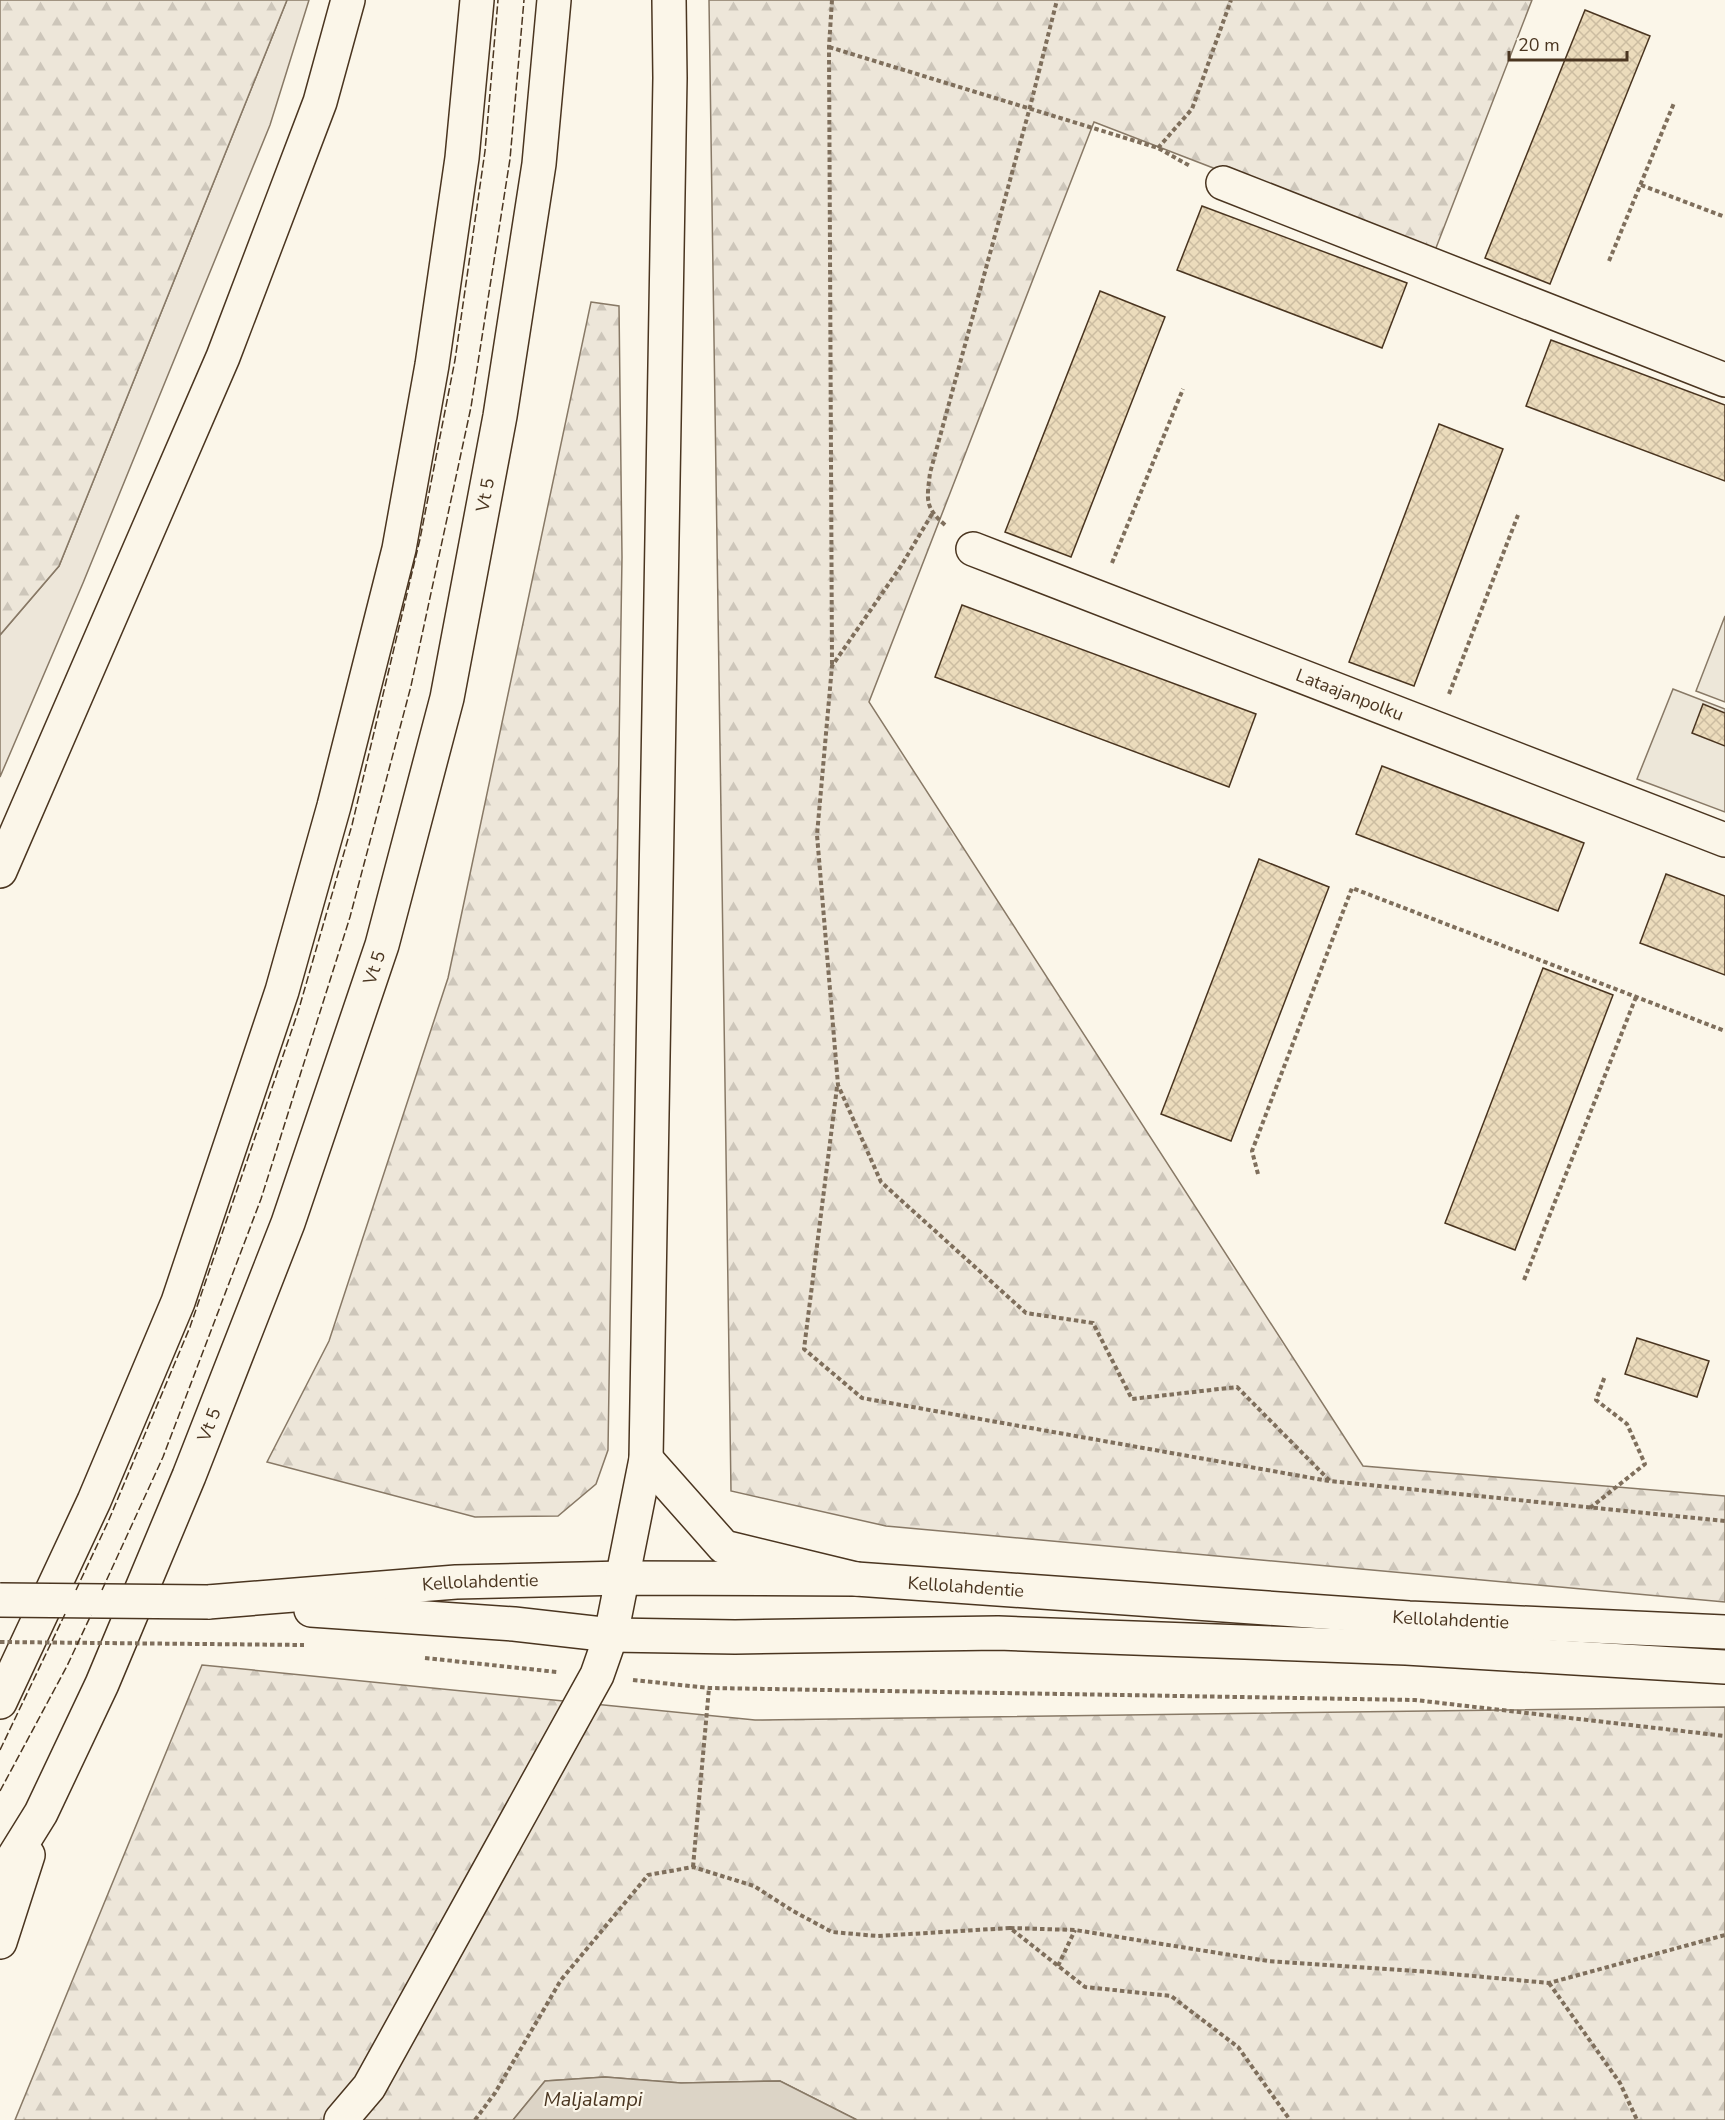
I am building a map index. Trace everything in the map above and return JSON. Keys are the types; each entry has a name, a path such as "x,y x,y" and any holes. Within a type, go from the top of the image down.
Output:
{"main road":[{"path":"0,871 223,357 320,102 348,0"},
{"path":"0,1702 94,1501 178,1302 282,991 334,806 399,549 432,365 462,158 477,0"},
{"name":"Vt 5","path":"0,1880 41,1813 102,1684 219,1402 288,1223 382,945 447,698 500,416 540,164 554,0"},
{"path":"341,2120 369,2087 597,1675 611,1635 646,1459 669,0"},
{"path":"1223,183 1725,380"},
{"name":"Lataajanpolku","path":"973,549 1725,840"},
{"path":"646,1459 724,1546 856,1579"},
{"name":"Kellolahdentie","path":"208,1602 456,1582 623,1578 856,1579 1409,1617 1725,1632"},
{"name":"Kellolahdentie","path":"0,1600 208,1602 514,1624 611,1635 735,1637 1009,1634 1406,1648 1725,1667"},
{"path":"0,1942 41,1813"}],"path":[{"path":"832,0 829,47 832,666 817,835 838,1085 804,1349 862,1398 1330,1481 1725,1521"},
{"path":"973,549 932,514 927,499 930,473 1057,0"},
{"path":"1158,148 1192,109 1231,0"},
{"path":"829,47 1158,148 1223,183"},
{"path":"1609,261 1674,103"},
{"path":"1641,185 1725,217"},
{"path":"1098,597 1183,389"},
{"path":"832,666 901,566 932,514"},
{"path":"1435,728 1518,515"},
{"path":"1258,1174 1252,1151 1352,888 1725,1031"},
{"path":"1524,1281 1636,997"},
{"path":"838,1085 881,1182 1026,1313 1093,1323 1132,1399 1237,1387 1330,1481"},
{"path":"1590,1508 1645,1464 1627,1424 1596,1400 1605,1376"},
{"path":"0,1642 315,1646"},
{"path":"422,1658 597,1675 709,1689 1415,1700 1725,1736"},
{"path":"693,1866 709,1689"},
{"path":"475,2120 495,2092 561,1980 648,1875 693,1866 754,1886 832,1932 877,1935 1010,1928 1075,1930 1268,1961 1549,1983 1725,1935"},
{"path":"1010,1928 1085,1987 1171,1996 1238,2047 1290,2120"},
{"path":"1058,1966 1075,1930"},
{"path":"1549,1983 1620,2083 1637,2120"}],"green space":[{"path":"0,0 287,0 59,566 0,635"},
{"path":"287,0 309,0 270,125 83,583 0,777 0,635 59,566"},
{"path":"709,0 1532,0 1434,253 1094,122 869,702 1363,1466 1725,1496 1725,1602 886,1526 731,1491"},
{"path":"591,302 619,306 622,557 608,1450 596,1484 558,1516 475,1517 267,1462 329,1341 448,978"},
{"path":"202,1665 755,1720 1725,1707 1725,2120 857,2120 780,2081 681,2083 605,2077 545,2081 513,2120 15,2120"}],"shaded area":[{"path":"1725,616 1725,702 1696,691"},
{"path":"1673,689 1725,709 1725,812 1637,779"}],"water":[{"name":"Maljalampi","path":"605,2077 681,2083 780,2081 857,2120 513,2120 545,2081"}],"building":[{"path":"1585,10 1650,36 1550,284 1485,258"},
{"path":"1202,206 1407,283 1382,348 1177,270"},
{"path":"1100,291 1165,317 1071,557 1005,532"},
{"path":"1551,340 1725,405 1725,481 1526,406"},
{"path":"1439,424 1503,449 1414,686 1349,662"},
{"path":"962,605 1256,714 1229,787 935,677"},
{"path":"1703,704 1725,713 1725,746 1692,733"},
{"path":"1382,766 1584,843 1558,911 1356,834"},
{"path":"1259,859 1329,887 1231,1141 1161,1114"},
{"path":"1666,874 1725,896 1725,975 1640,943"},
{"path":"1543,968 1613,995 1515,1250 1445,1223"},
{"path":"1637,1338 1709,1361 1697,1397 1625,1374"}],"fence":[{"path":"76,1590 108,1522 190,1327 298,1012 352,825 420,539 455,360 485,151 498,0"},
{"path":"102,1590 163,1457 261,1199 350,917 411,686 471,407 510,159 524,0"},
{"path":"0,1750 65,1614"},
{"path":"0,1791 67,1666 91,1615"}]}
